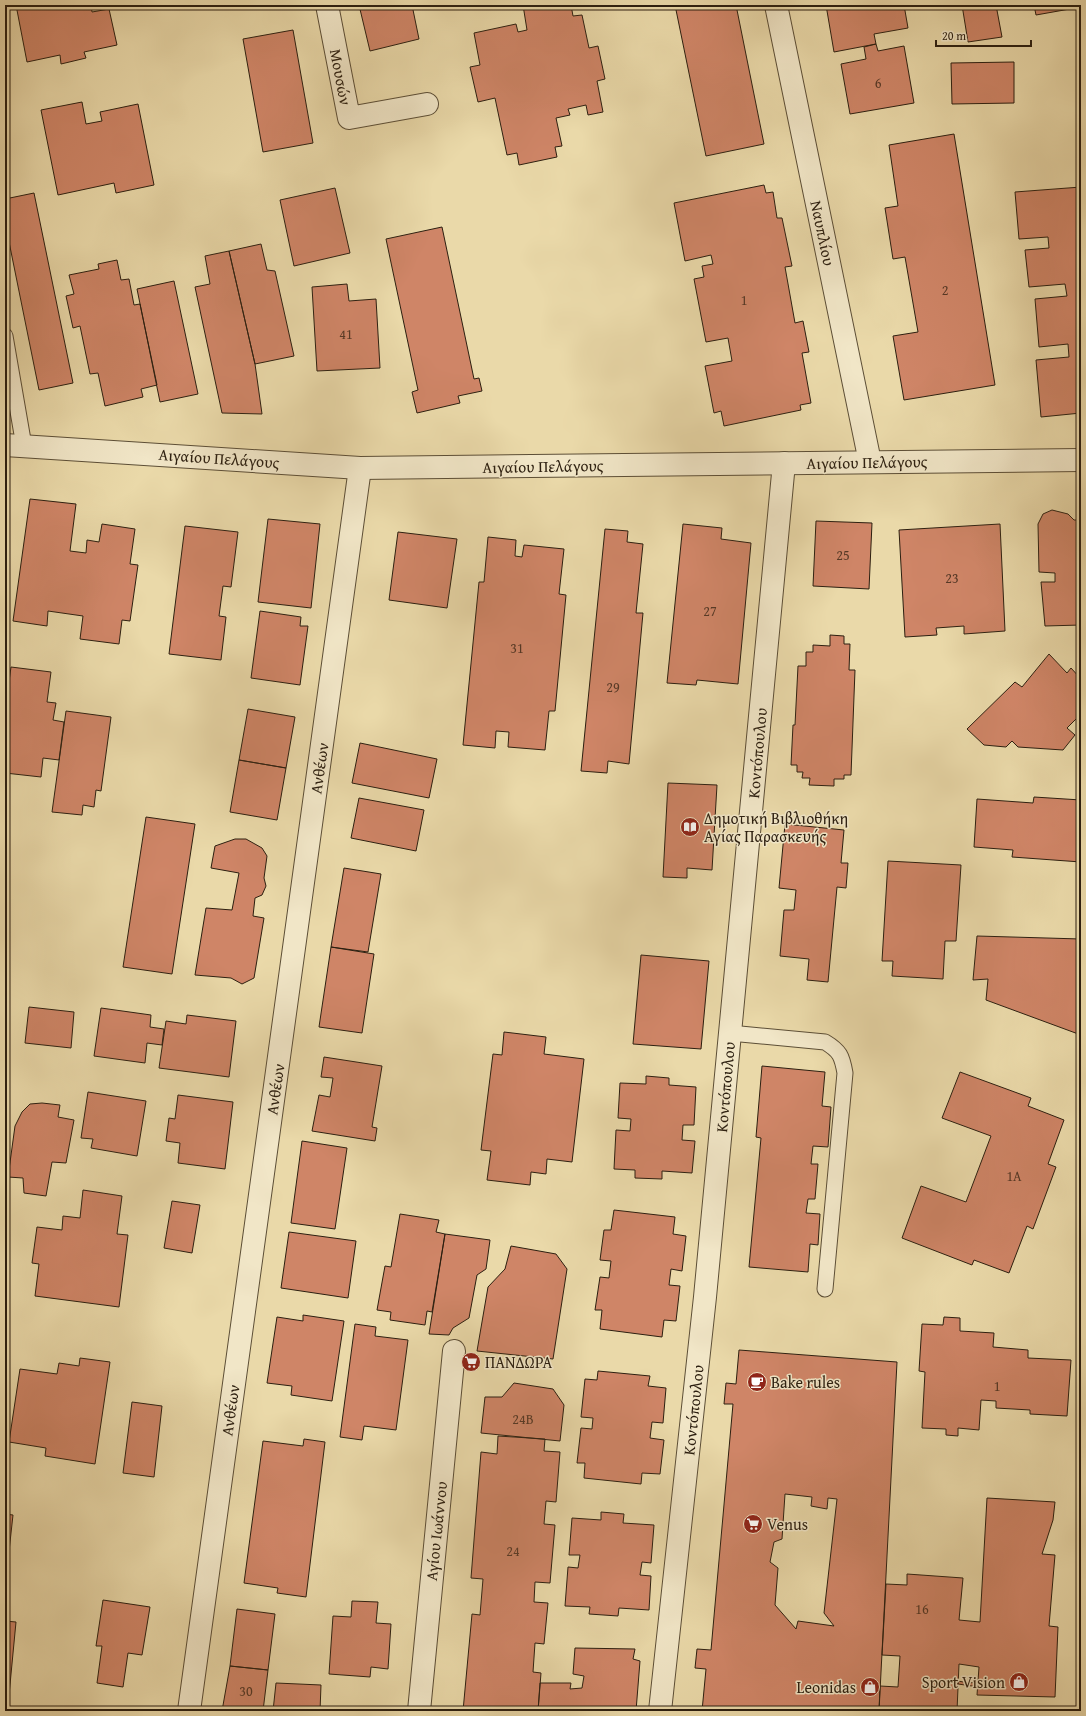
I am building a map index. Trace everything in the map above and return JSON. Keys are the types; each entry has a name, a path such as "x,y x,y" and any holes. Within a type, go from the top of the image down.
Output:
{"street":[{"name":"Μουσών","path":"328,5 350,118 427,104"},
{"name":"Ναυπλίου","path":"776,5 870,462"},
{"name":"Αιγαίου Πελάγους","path":"15,445 360,468 1081,460"},
{"name":"Κοντόπουλου","path":"660,1711 706,1297 784,463"},
{"name":"Ανθέων","path":"189,1711 360,468"},
{"name":"Αγίου Ιωάννου","path":"419,1711 454,1351"}],"lane":[{"path":"5,336 15,445"},
{"path":"730,1033 825,1042 836,1048 843,1059 845,1073 825,1289"}],"building":[{"path":"16,5 91,5 92,12 109,9 117,45 84,52 86,58 61,64 60,55 27,62"},
{"path":"359,5 412,5 419,39 370,51"},
{"path":"523,5 571,5 573,16 582,15 589,48 598,46 605,79 597,81 603,112 588,115 586,105 568,109 570,115 556,118 562,146 555,147 557,157 519,165 517,153 507,155 495,98 478,102 470,67 480,65 474,33 516,24 518,32 527,30"},
{"path":"675,5 736,5 764,144 706,156"},
{"path":"826,5 904,5 908,28 874,34 876,44 834,52"},
{"path":"962,5 996,5 1002,37 968,42"},
{"path":"1034,5 1081,5 1081,7 1036,15"},
{"path":"293,30 313,143 263,152 243,39"},
{"path":"876,44 878,51 904,46 914,103 850,114 841,64 866,59 864,47"},
{"path":"1014,62 1014,103 952,104 951,63"},
{"path":"82,102 86,124 102,121 100,112 138,104 154,185 116,193 114,183 58,195 41,110"},
{"path":"954,134 995,385 904,400 893,336 918,332 905,257 893,259 885,208 898,206 889,145"},
{"path":"764,185 766,193 773,192 777,218 782,218 792,266 785,267 795,323 803,321 809,352 802,353 811,403 800,405 801,410 724,426 721,411 714,413 705,366 732,361 728,338 706,342 694,279 704,277 702,266 713,264 711,255 685,261 674,203"},
{"path":"1081,187 1081,413 1041,417 1036,360 1069,357 1068,344 1039,347 1035,299 1067,296 1065,284 1029,287 1025,250 1049,248 1048,237 1019,239 1015,192"},
{"path":"335,188 350,253 294,266 280,200"},
{"path":"34,193 73,383 39,390 5,222 5,199"},
{"path":"442,227 474,379 479,378 482,391 458,396 460,403 417,413 412,392 418,390 386,239"},
{"path":"261,244 267,270 275,271 294,356 255,364 229,251"},
{"path":"229,251 255,364 262,414 222,413 195,287 210,284 205,256"},
{"path":"117,260 121,280 129,279 134,305 140,304 157,385 141,389 143,397 105,406 98,373 90,374 80,326 73,328 66,296 74,294 69,275 99,269 98,264"},
{"path":"174,281 198,394 160,402 137,289"},
{"path":"347,284 349,301 376,299 380,368 317,371 312,287"},
{"path":"30,499 76,504 70,551 86,553 87,540 99,542 102,524 135,529 130,564 138,565 130,621 122,620 119,644 80,639 83,616 48,611 47,626 13,621"},
{"path":"1052,510 1068,514 1074,520 1081,520 1081,625 1045,626 1041,582 1055,582 1055,573 1039,572 1038,524 1043,514"},
{"path":"268,519 320,524 311,608 258,602"},
{"path":"816,521 872,523 869,589 813,586"},
{"path":"683,524 722,528 721,539 751,543 738,684 697,680 696,685 667,683"},
{"path":"1000,524 1005,631 964,634 964,626 936,628 937,635 905,637 899,530"},
{"path":"185,526 238,532 231,587 223,586 219,616 226,617 221,660 169,654"},
{"path":"605,529 628,531 627,542 643,544 636,613 643,613 629,764 608,761 607,773 581,771"},
{"path":"398,532 457,539 447,608 389,600"},
{"path":"488,537 516,540 515,556 522,557 524,545 564,549 559,594 566,595 555,711 549,711 545,750 508,747 509,732 496,731 495,748 463,745 479,582 484,582"},
{"path":"260,611 301,617 300,626 308,626 300,685 251,678"},
{"path":"830,635 844,636 844,644 850,644 849,670 855,670 851,775 844,775 844,779 834,779 834,786 809,785 810,778 802,778 803,772 797,772 797,765 791,765 798,666 806,666 806,652 813,652 813,645 830,646"},
{"path":"1049,654 1067,673 1071,668 1081,679 1081,714 1067,728 1075,735 1063,750 1018,747 1012,741 1006,747 984,745 967,729 1015,682 1022,687"},
{"path":"11,667 51,672 47,702 56,703 53,720 64,722 59,760 43,758 41,777 5,773 5,711"},
{"path":"248,709 295,717 286,768 239,760"},
{"path":"66,711 111,717 101,791 96,790 94,807 83,805 82,815 52,812"},
{"path":"360,743 437,759 429,798 352,783"},
{"path":"239,760 286,768 277,820 230,812"},
{"name":"Δημοτική Βιβλιοθήκη Αγίας Παρασκευής","path":"668,783 717,785 712,870 687,868 687,878 663,877"},
{"path":"1034,797 1081,800 1081,862 1012,857 1013,850 974,847 977,799 1033,803"},
{"path":"359,798 424,810 416,851 351,838"},
{"path":"146,817 195,824 172,974 123,967"},
{"path":"785,824 844,830 841,863 848,863 846,888 837,887 828,982 807,980 809,959 780,956 784,910 794,910 796,890 779,888"},
{"path":"235,839 246,839 262,848 267,856 264,878 266,886 262,895 255,898 253,916 264,918 254,978 242,984 231,978 195,975 206,908 232,910 239,873 211,868 215,846"},
{"path":"888,861 961,865 956,941 945,941 943,979 892,976 893,961 882,961"},
{"path":"344,868 381,874 368,952 331,947"},
{"path":"977,936 1081,939 1081,1035 986,1000 988,979 973,980"},
{"path":"331,947 374,954 362,1033 319,1027"},
{"path":"641,955 709,961 701,1049 633,1044"},
{"path":"29,1007 74,1012 71,1048 25,1043"},
{"path":"101,1008 151,1015 150,1027 164,1029 162,1045 147,1043 145,1063 94,1056"},
{"path":"187,1015 236,1021 229,1077 159,1068 166,1021 186,1024"},
{"path":"504,1032 546,1037 544,1054 584,1059 572,1162 547,1159 546,1174 531,1172 530,1185 487,1180 491,1151 481,1150 493,1054 502,1055"},
{"path":"324,1057 382,1066 372,1127 377,1128 375,1141 312,1131 319,1095 330,1097 333,1078 321,1077"},
{"path":"762,1066 825,1072 822,1106 831,1107 828,1147 813,1146 811,1164 818,1164 815,1199 808,1199 806,1213 820,1214 818,1245 810,1244 808,1272 749,1267 761,1138 756,1137"},
{"path":"960,1072 1031,1098 1028,1106 1064,1120 1048,1164 1056,1167 1033,1229 1027,1226 1009,1273 974,1260 972,1265 902,1238 921,1186 966,1202 991,1136 942,1118"},
{"path":"646,1076 669,1078 669,1085 696,1087 694,1125 683,1125 682,1140 695,1141 692,1173 662,1171 662,1179 635,1178 635,1170 614,1169 616,1130 630,1131 631,1119 618,1118 620,1083 646,1084"},
{"path":"88,1092 146,1101 137,1156 91,1148 93,1139 81,1138"},
{"path":"178,1095 233,1102 225,1169 178,1163 180,1143 166,1141 169,1118 175,1119"},
{"path":"42,1103 60,1105 58,1117 74,1120 66,1163 52,1162 46,1196 24,1193 23,1178 8,1177 15,1126 22,1112 30,1104"},
{"path":"302,1141 347,1148 335,1229 291,1223"},
{"path":"83,1190 122,1196 117,1234 128,1235 119,1307 35,1296 39,1264 32,1263 37,1227 62,1230 63,1216 80,1218"},
{"path":"172,1201 200,1205 192,1253 164,1248"},
{"path":"614,1210 675,1217 673,1234 686,1236 682,1271 671,1269 669,1285 680,1286 676,1321 664,1320 662,1337 600,1329 602,1310 595,1310 600,1277 609,1278 611,1261 600,1260 604,1230 611,1230"},
{"path":"400,1214 439,1220 436,1232 445,1234 432,1312 427,1311 425,1325 390,1320 391,1312 377,1310 385,1266 391,1267"},
{"path":"289,1232 356,1241 348,1298 281,1288"},
{"path":"445,1234 490,1240 486,1269 477,1275 469,1318 453,1328 449,1335 429,1334"},
{"path":"511,1246 556,1254 567,1269 553,1359 477,1351 488,1287 505,1269"},
{"path":"303,1315 344,1321 332,1401 291,1395 292,1386 267,1383 277,1317 303,1321"},
{"path":"944,1317 960,1318 960,1331 994,1333 993,1347 1028,1350 1028,1358 1071,1360 1067,1416 1030,1414 1030,1410 996,1408 996,1401 981,1400 979,1430 958,1428 958,1436 946,1435 946,1429 922,1428 925,1372 919,1371 922,1324 943,1325"},
{"path":"355,1324 376,1327 375,1336 408,1340 396,1430 364,1426 362,1440 340,1437"},
{"name":"Venus","path":"739,1350 897,1362 879,1711 702,1711 706,1669 695,1668 697,1649 711,1650 733,1404 724,1404 726,1383 736,1384","holes":["785,1494 812,1497 811,1506 827,1509 828,1498 837,1499 824,1613 834,1626 798,1621 796,1629 775,1605 778,1568 770,1562 774,1542 782,1539"]},
{"path":"80,1358 110,1362 95,1464 45,1456 46,1448 9,1442 20,1369 57,1374 59,1363 79,1366"},
{"path":"598,1371 650,1376 648,1386 666,1388 663,1423 652,1422 650,1438 664,1440 660,1474 642,1473 641,1484 584,1478 585,1463 577,1463 581,1428 592,1429 593,1418 581,1417 585,1379 597,1380"},
{"path":"514,1383 553,1389 564,1405 560,1441 481,1433 485,1397 502,1397"},
{"path":"132,1402 162,1406 154,1477 123,1473"},
{"path":"498,1436 545,1439 544,1451 560,1452 556,1502 546,1501 544,1524 555,1525 550,1583 535,1582 534,1602 548,1603 544,1644 535,1643 533,1672 541,1673 538,1711 463,1711 472,1614 480,1615 483,1579 471,1578 481,1452 497,1454"},
{"path":"304,1439 325,1442 306,1597 277,1593 278,1588 244,1583 263,1441 303,1446"},
{"path":"987,1498 1055,1502 1053,1520 1042,1554 1055,1555 1049,1626 1058,1627 1055,1697 977,1695 979,1667 959,1664 957,1711 879,1711 880,1686 898,1687 900,1656 882,1655 886,1584 907,1585 907,1574 963,1578 959,1620 980,1622"},
{"path":"601,1512 624,1514 623,1523 654,1525 651,1563 642,1562 640,1575 651,1576 649,1610 619,1608 618,1616 589,1614 590,1607 565,1606 568,1567 578,1568 580,1555 569,1555 572,1518 601,1520"},
{"path":"5,1514 13,1515 5,1588"},
{"path":"103,1600 150,1607 142,1655 128,1653 123,1687 97,1683 102,1646 96,1646"},
{"path":"352,1601 378,1602 376,1623 391,1624 388,1669 371,1667 370,1677 329,1674 333,1616 351,1617"},
{"path":"237,1609 275,1614 268,1670 230,1666"},
{"path":"5,1621 16,1622 9,1695 5,1695"},
{"path":"575,1648 635,1649 633,1659 640,1661 636,1711 538,1711 540,1683 571,1683 570,1689 582,1688 584,1676 573,1674"},
{"path":"230,1666 268,1670 263,1711 222,1711"},
{"path":"958,1681 969,1683 978,1682 978,1686 958,1684"},
{"path":"276,1683 321,1685 320,1711 273,1711"}],"place":[{"name":"Δημοτική Βιβλιοθήκη Αγίας Παρασκευής","path":"690,827"},
{"name":"ΠΑΝΔΩΡΑ","path":"471,1362"},
{"name":"Bake rules","path":"757,1382"},
{"name":"Venus","path":"753,1524"},
{"name":"Sport Vision","path":"1019,1682"},
{"name":"Leonidas","path":"870,1687"}]}
